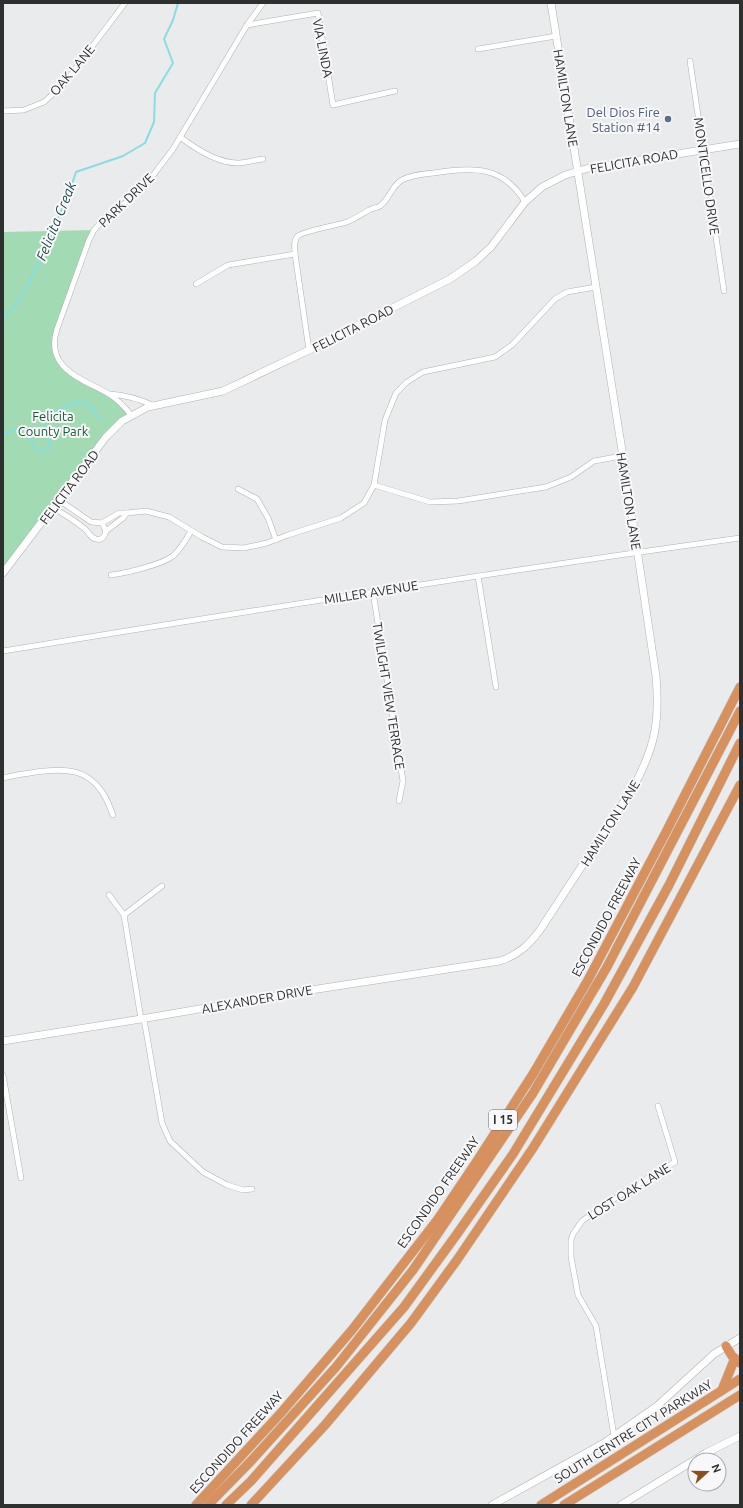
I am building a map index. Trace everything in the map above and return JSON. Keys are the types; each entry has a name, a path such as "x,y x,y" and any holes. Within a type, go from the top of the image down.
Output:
{"highway":[{"name":"ESCONDIDO FREEWAY","path":"196,1505 280,1414 352,1330 438,1219 477,1161 534,1074 588,980 740,687"},
{"path":"208,1505 250,1461 345,1355 413,1270 533,1093 607,967 740,712"},
{"path":"226,1505 251,1481 404,1307 513,1154 604,1004 669,885 740,743"},
{"path":"251,1505 325,1425 411,1322 533,1148 633,987 740,785"},
{"path":"726,1346 735,1361 740,1374"},
{"path":"721,1390 735,1361"},
{"name":"SOUTH CENTRE CITY PARKWAY","path":"541,1505 740,1379"},
{"name":"SOUTH CENTRE CITY PARKWAY","path":"564,1505 740,1395"}],"street":[{"name":"OAK LANE","path":"3,111 24,110 44,102 64,85 125,3"},
{"name":"PARK DRIVE","path":"131,415 120,402 74,376 64,367 57,354 55,334 94,230 104,219 116,211 148,182 173,149 247,25 263,3"},
{"name":"HAMILTON LANE","path":"511,957 525,948 540,930 633,788 651,751 657,721 657,692 637,552 551,3"},
{"name":"VIA LINDA","path":"247,25 318,13 333,105 395,91"},
{"path":"478,49 556,36"},
{"name":"MONTICELLO DRIVE","path":"690,61 724,291"},
{"path":"180,137 190,145 215,158 236,163 263,159"},
{"name":"FELICITA ROAD","path":"3,573 106,437 117,425 131,415 154,406 223,391 309,350 461,272 476,261 491,246 525,202 542,187 565,175 589,168 667,154 740,144"},
{"path":"309,350 295,254 294,242 297,236 303,233 350,221 380,205 393,186 401,180 414,176 460,168 472,168 501,176 509,181 525,202"},
{"path":"196,284 228,264 295,254"},
{"path":"59,500 91,522 102,523 119,514 146,511 169,517 222,547 244,548 267,543 341,518 364,503 374,485 386,420 396,393 407,382 423,372 495,357 512,345 555,299 567,292 596,287"},
{"name":"PARK DRIVE","path":"108,394 121,394 144,401 154,406"},
{"path":"374,485 430,502 458,501 546,487 571,477 594,461 622,456"},
{"path":"238,489 257,499 268,518 276,540"},
{"path":"53,507 86,531 91,538 97,540 102,539 106,531 124,518 127,513"},
{"path":"102,523 106,531"},
{"path":"111,575 148,566 172,556 184,545 192,531"},
{"name":"MILLER AVENUE","path":"3,652 373,592 740,538"},
{"path":"478,576 496,686"},
{"name":"TWILIGHT VIEW TERRACE","path":"373,592 403,781 399,801"},
{"path":"3,778 45,771 76,771 92,781 104,795 113,815"},
{"path":"124,915 162,886"},
{"path":"109,895 124,915 162,1123 170,1142 203,1172 217,1180 243,1190 252,1189"},
{"name":"ALEXANDER DRIVE","path":"3,1041 298,992 500,961 511,957"},
{"path":"3,1075 21,1178"},
{"name":"LOST OAK LANE","path":"614,1436 596,1326 578,1295 571,1257 571,1240 573,1234 582,1221 620,1195 676,1162 658,1106"},
{"name":"SOUTH CENTRE CITY PARKWAY","path":"492,1505 604,1443 657,1406 700,1366 726,1346 740,1338"},
{"path":"621,1505 706,1453 740,1436"}],"green space":[{"name":"Felicita County Park","path":"94,230 57,329 55,346 64,367 108,394 131,415 122,421 3,573 3,232"}],"waterway":[{"name":"Felicita Creak","path":"3,318 17,304 44,253 67,199 76,172 123,156 145,143 154,122 155,93 173,63 164,39 173,20 178,3"},
{"path":"3,434 19,429 27,431 34,447 41,452 47,451 49,445 44,426 45,417 77,402 81,402 88,405 101,421"}],"place":[{"name":"Del Dios Fire Station #14","path":"668,119"}]}
